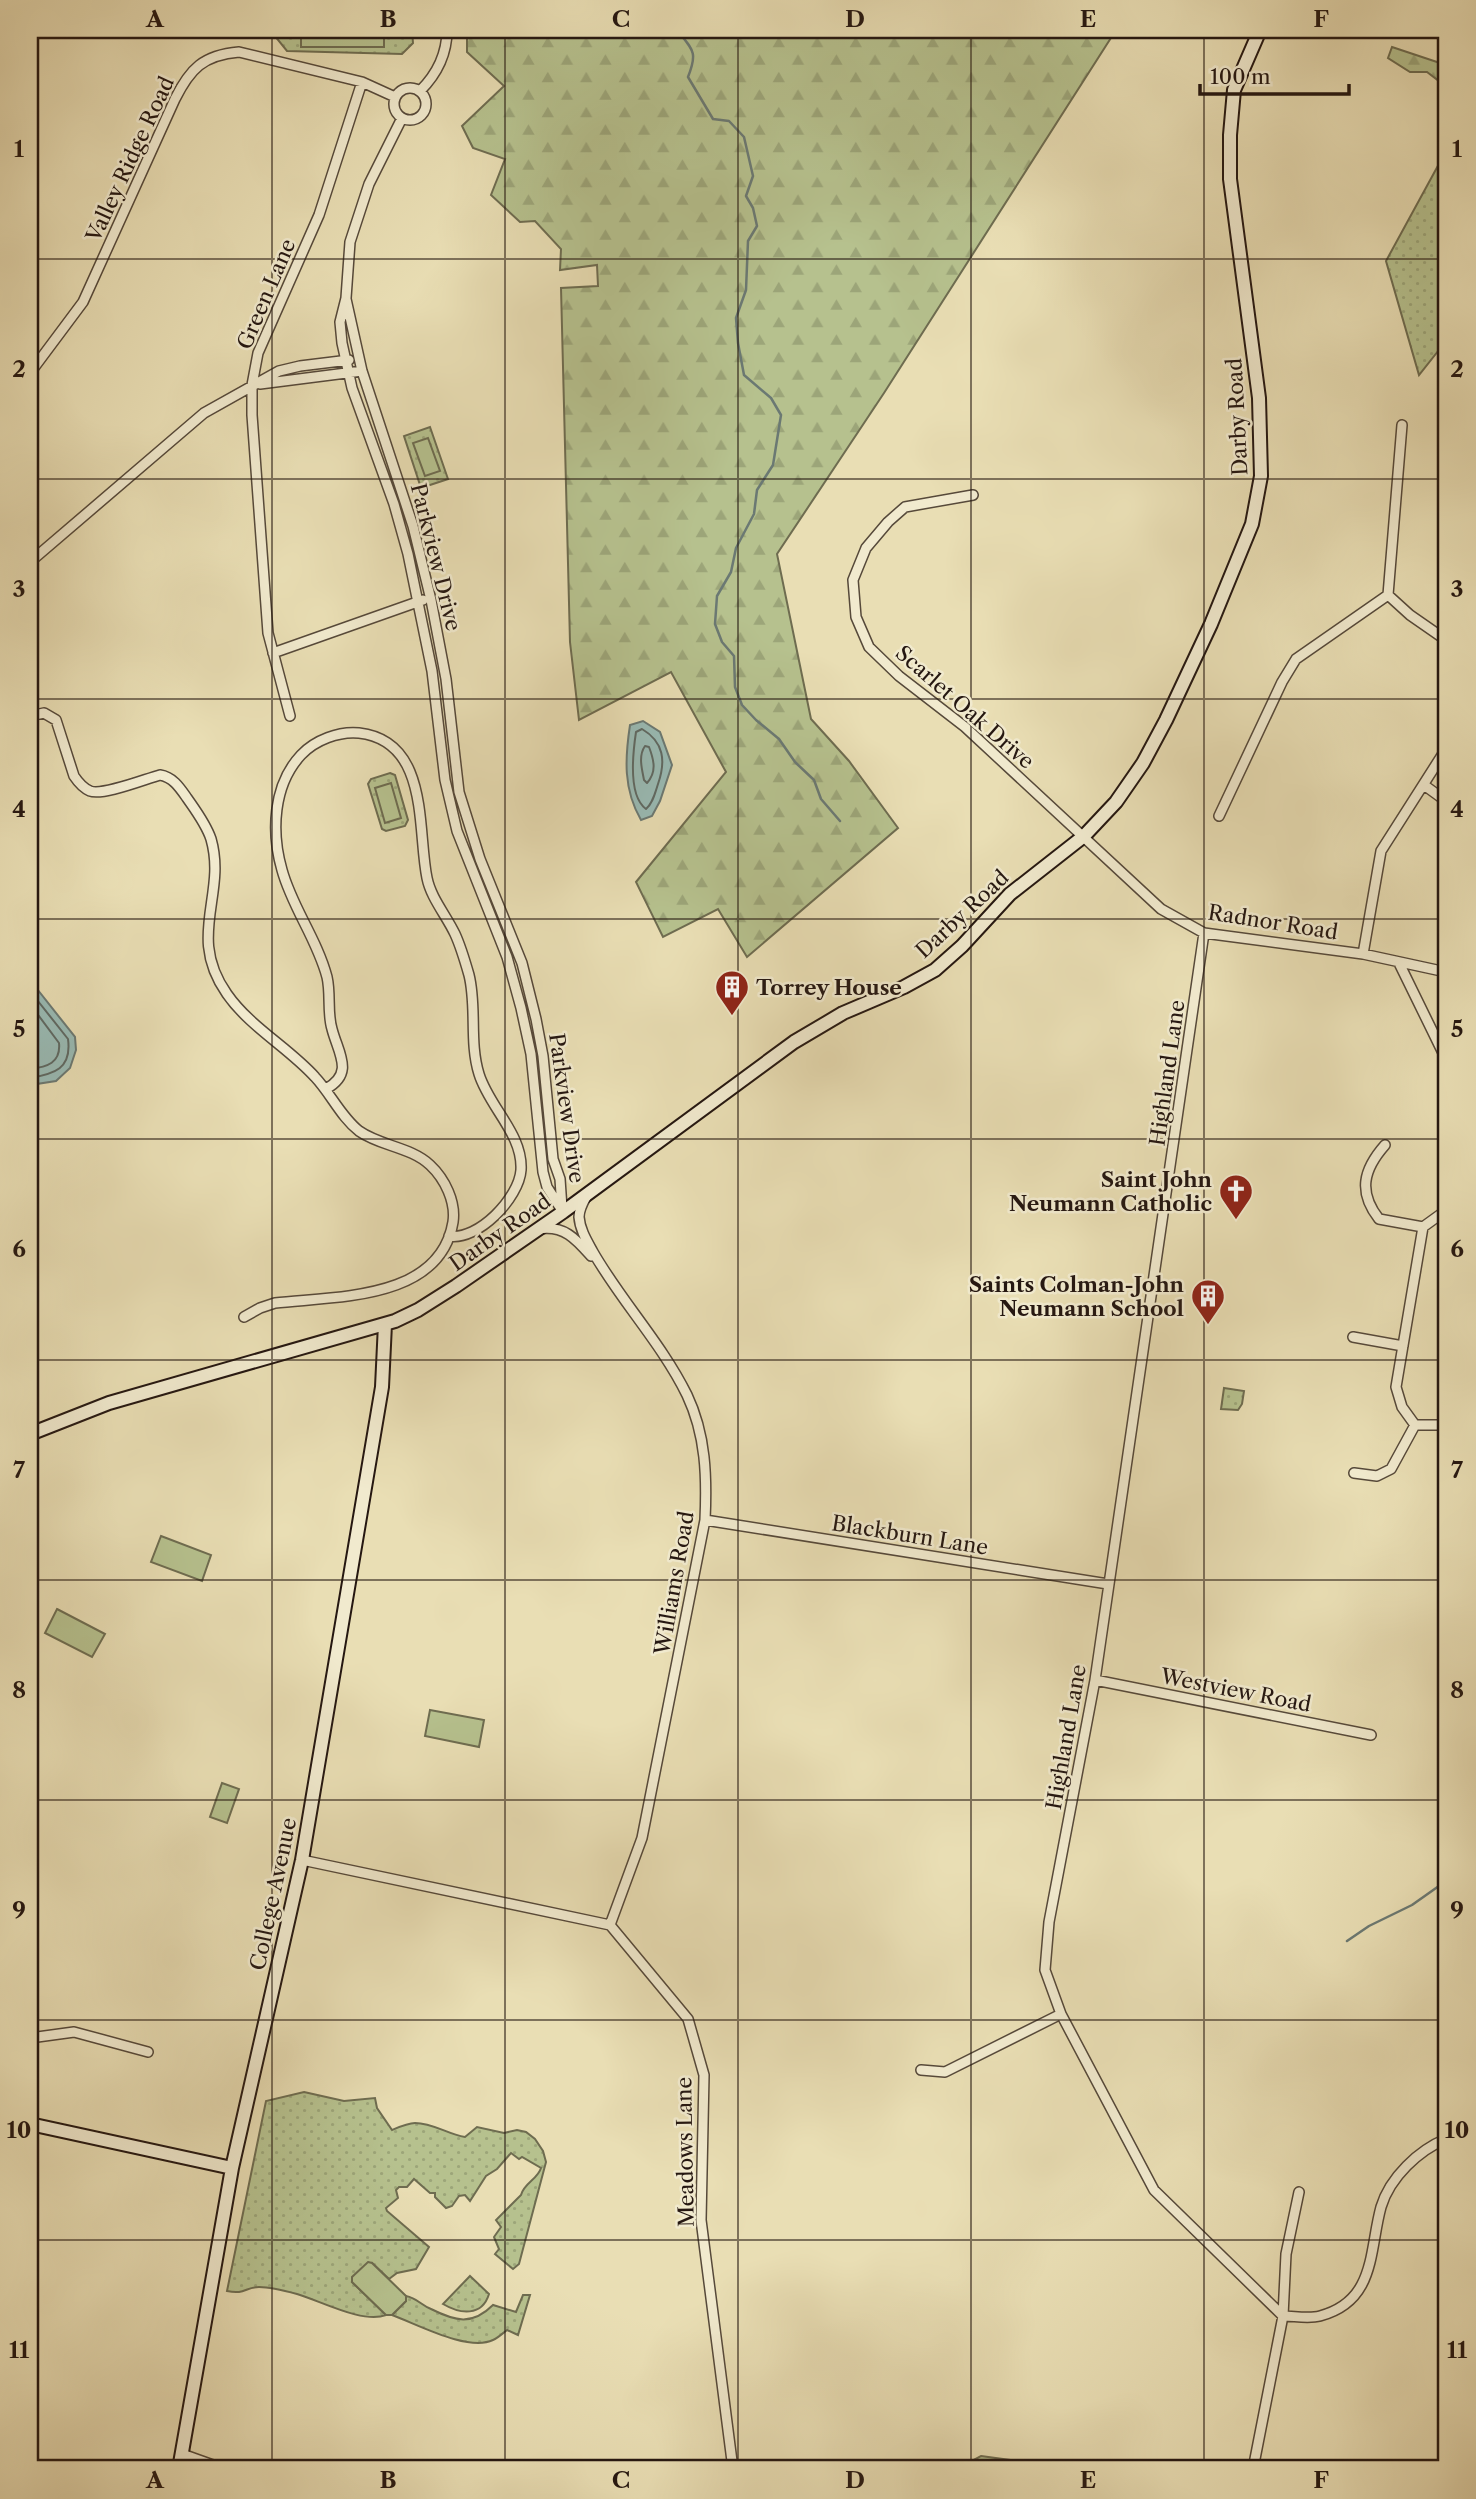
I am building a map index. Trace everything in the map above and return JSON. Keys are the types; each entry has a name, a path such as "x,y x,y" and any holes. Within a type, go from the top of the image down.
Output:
{"main road":[{"name":"Darby Road","path":"30,1434 109,1403 385,1324 428,1304 563,1212 793,1042 843,1013 904,987 935,970 962,946 1010,894 1084,836 1116,802 1154,744 1211,624 1252,524 1261,476 1259,398 1230,179 1234,90 1260,30"},
{"name":"College Avenue","path":"180,2469 232,2168 302,1860 382,1387 385,1324"},
{"path":"30,2124 232,2168"}],"street":[{"name":"Parkview Drive","path":"447,30 445,49 439,65 420,91 425,100 424,112 416,119 402,118 359,208 350,242 346,298 340,322 355,398 394,504 419,602 434,689 445,780 457,831 511,970 522,1009 533,1076 543,1172 547,1186 563,1212"},
{"name":"Valley Ridge Road","path":"30,373 83,302 179,92 196,67 213,56 239,52 362,82 395,97"},
{"name":"Green Lane","path":"290,716 267,620 251,415 252,385 261,346 319,215 362,82"},
{"path":"402,118 394,107 395,97 404,89 420,91"},
{"name":"Parkview Drive","path":"346,298 362,371 413,526 430,598 447,687 459,792 480,859 523,967 536,1019 545,1074 553,1159 560,1179 563,1212"},
{"path":"30,562 204,412 279,371 360,358"},
{"path":"252,385 362,371"},
{"path":"1388,595 1402,425"},
{"name":"Scarlet Oak Drive","path":"973,495 905,507 888,522 866,548 852,580 856,617 869,647 899,676 965,727 1084,836"},
{"path":"1388,595 1410,615 1446,640"},
{"path":"1219,816 1282,682 1296,659 1388,595"},
{"path":"273,653 430,598"},
{"path":"434,689 447,687"},
{"path":"30,716 44,713 56,720 74,776 90,791 101,792 160,775 169,777 178,785 204,823 212,846 214,873 207,943 215,973 235,1002 326,1089 348,1121 360,1132 422,1159 436,1171 449,1191 454,1218 444,1249 431,1263 394,1286 370,1294 275,1303 244,1317"},
{"path":"326,1089 334,1085 341,1074 341,1053 331,1028 327,978 314,940 282,869 277,846 276,809 285,781 300,756 315,744 349,733 369,735 384,742 397,753 409,770 422,815 429,886 456,935 470,978 474,1040 480,1078 505,1121 520,1157 521,1169 517,1187 506,1204 468,1235 449,1237"},
{"path":"1363,954 1381,851 1446,749"},
{"path":"1424,785 1446,801"},
{"name":"Radnor Road","path":"1084,836 1161,909 1204,933 1363,954 1446,972"},
{"name":"Highland Lane","path":"1204,933 1095,1680 1049,1922 1045,1970 1061,2014 1154,2190 1283,2316"},
{"path":"1399,963 1446,1059"},
{"path":"511,970 523,967"},
{"path":"533,1076 545,1074"},
{"path":"1385,1145 1373,1158 1364,1186 1370,1207 1379,1219 1423,1227"},
{"name":"Williams Road","path":"588,1194 581,1205 579,1218 584,1237 687,1394 703,1441 707,1479 705,1520 642,1838 610,1925"},
{"path":"1415,1425 1402,1407 1396,1388 1423,1227 1441,1214 1446,1214"},
{"name":"Williams Road","path":"536,1230 553,1228 564,1231 602,1268"},
{"path":"1353,1337 1403,1346"},
{"path":"1415,1425 1446,1425"},
{"path":"1354,1473 1377,1476 1391,1469 1415,1425"},
{"name":"Blackburn Lane","path":"705,1520 1108,1584"},
{"name":"Westview Road","path":"1095,1680 1371,1735"},
{"path":"302,1860 610,1925"},
{"name":"Meadows Lane","path":"610,1925 688,2019 704,2075 701,2220 733,2469"},
{"path":"921,2070 946,2072 1061,2014"},
{"path":"30,2038 74,2032 148,2052"},
{"path":"1283,2316 1318,2317 1340,2309 1357,2293 1369,2273 1382,2205 1393,2182 1429,2146 1446,2139"},
{"path":"1253,2469 1283,2316 1286,2254 1299,2193"},
{"path":"182,2454 223,2469"}],"green space":[{"path":"270,30 412,30 413,43 402,54 287,51"},
{"path":"301,30 384,30 384,47 301,47"},
{"path":"467,30 1116,30 884,393 777,554 811,719 849,761 898,828 747,957 718,909 663,937 636,882 726,772 671,672 579,720 570,642 561,288 598,286 597,265 560,270 561,249 535,221 520,222 491,195 505,159 473,148 462,126 504,86 467,52"},
{"path":"1392,47 1446,65 1446,93 1440,82 1427,72 1410,72 1388,58"},
{"path":"1440,162 1446,171 1446,341 1419,375 1386,261"},
{"path":"430,427 448,479 421,488 404,436"},
{"path":"428,438 440,471 425,476 413,443"},
{"path":"390,773 395,775 408,820 405,826 386,831 382,829 368,784 371,779"},
{"path":"391,783 401,818 385,823 375,788"},
{"path":"1224,1388 1244,1391 1238,1410 1221,1409"},
{"path":"161,1536 211,1555 202,1581 151,1562"},
{"path":"57,1609 105,1634 92,1657 45,1633"},
{"path":"430,1710 484,1720 479,1747 425,1736"},
{"path":"222,1783 239,1789 227,1823 210,1817"},
{"path":"304,2092 344,2101 375,2098 377,2108 392,2130 415,2123 465,2137 477,2127 504,2133 517,2130 526,2132 535,2139 546,2162 519,2264 513,2269 495,2254 499,2249 494,2237 501,2227 496,2220 521,2195 541,2168 511,2153 497,2169 486,2176 470,2201 465,2195 459,2196 452,2206 446,2208 435,2197 435,2193 430,2193 414,2179 407,2187 399,2187 396,2190 398,2198 386,2208 387,2211 429,2247 416,2269 397,2273 389,2279 372,2263 352,2282 386,2315 377,2317 354,2314 297,2294 268,2288 227,2291 266,2101"},
{"path":"368,2262 406,2296 406,2301 392,2315 386,2315 352,2282 352,2277"},
{"path":"470,2276 489,2294 481,2307 463,2311 443,2304"},
{"path":"523,2295 530,2295 518,2335 507,2330 495,2339 483,2343 457,2340 392,2315 406,2301 406,2296 456,2319 470,2319 493,2305 516,2312"},
{"path":"981,2456 1075,2469 965,2469 966,2464"}],"water":[{"path":"643,721 660,732 672,765 652,816 641,820 628,785 627,749 630,725"},
{"path":"30,980 75,1037 76,1050 70,1068 56,1081 30,1085"}],"waterway":[{"path":"677,30 687,42 693,56 688,77 713,119 729,121 744,137 753,176 746,196 753,208 757,226 748,241 746,290 736,318 738,343 744,375 771,398 781,415 773,465 757,490 754,514 736,548 731,572 717,596 715,624 722,642 734,656 735,687 742,705 779,739 795,762 814,780 821,799 840,821"},
{"path":"1347,1941 1369,1926 1412,1905 1446,1881"}],"place":[{"name":"Torrey House","path":"732,1017"},
{"name":"Saint John Neumann Catholic","path":"1236,1221"},
{"name":"Saints Colman-John Neumann School","path":"1208,1326"}]}
